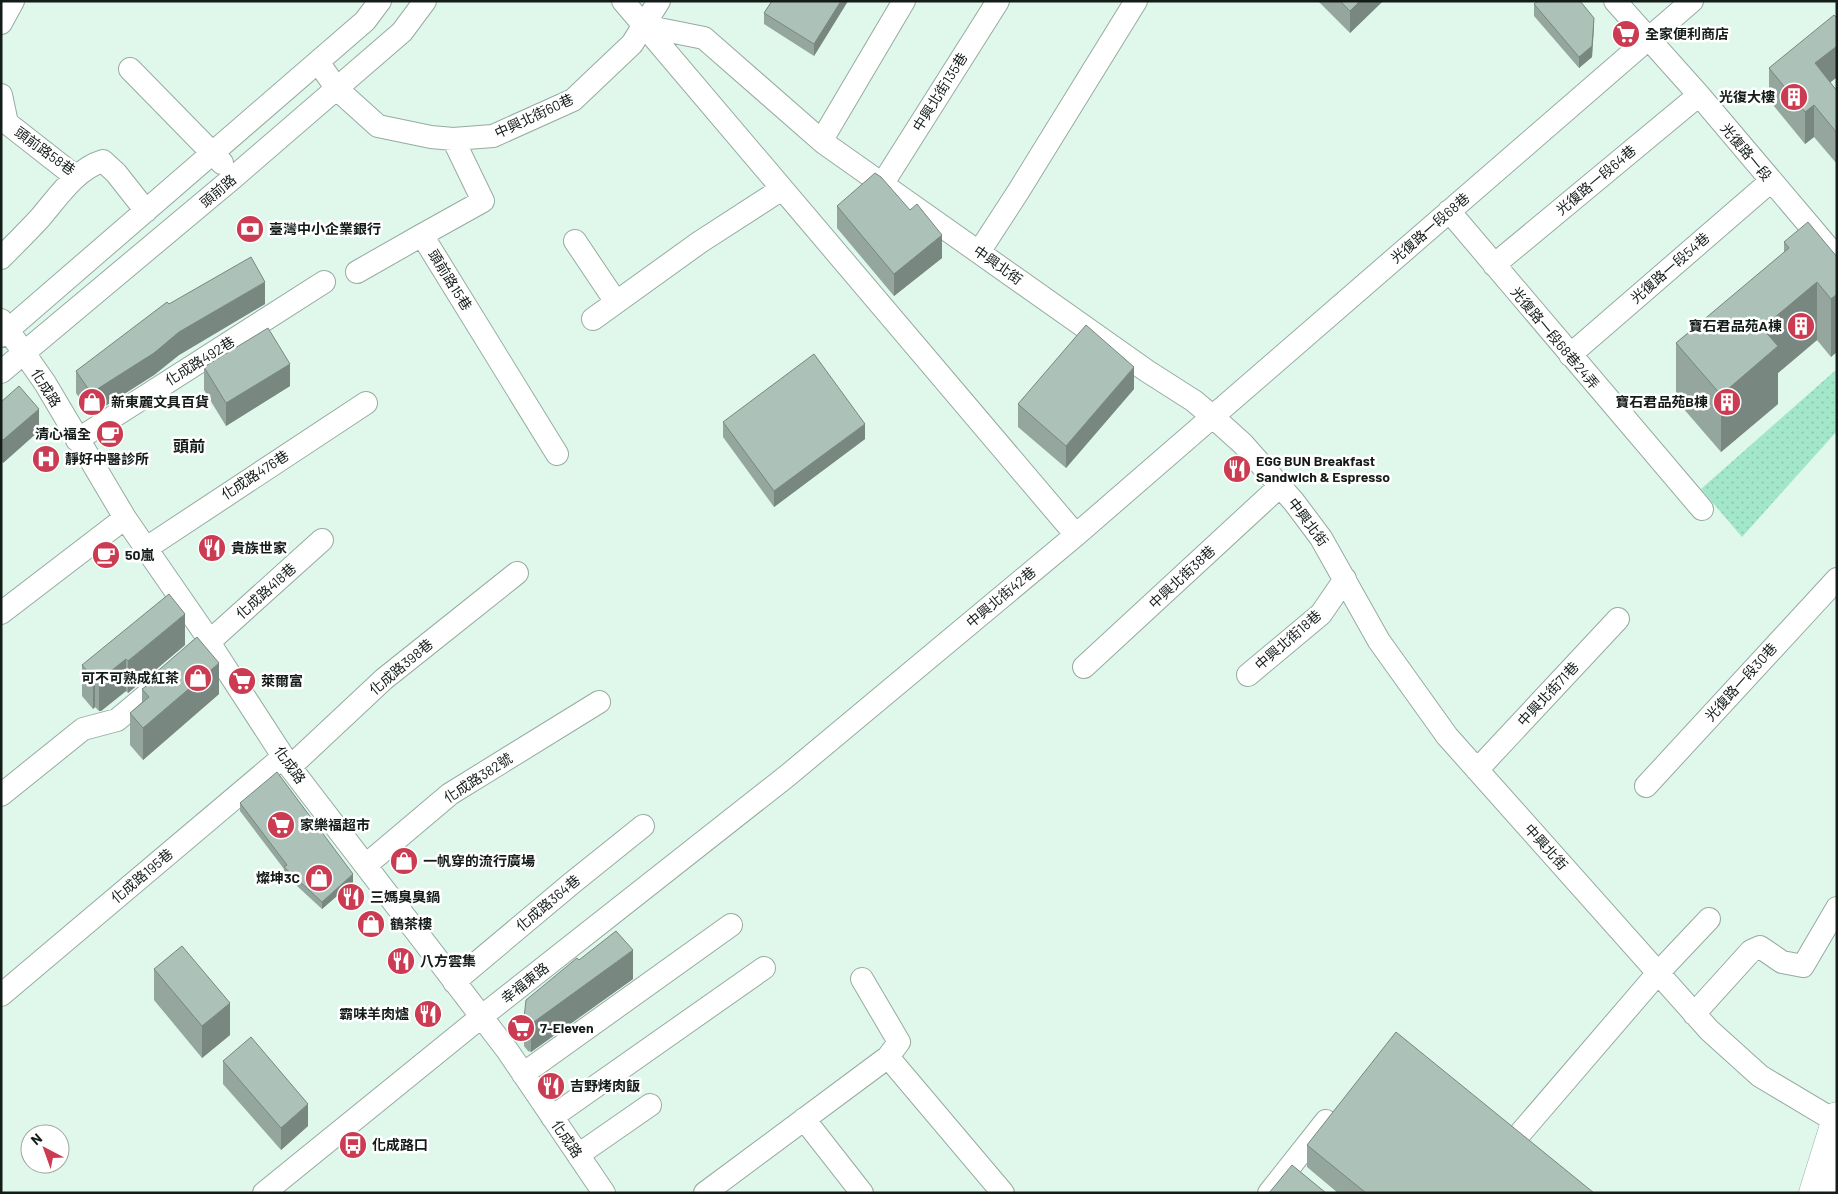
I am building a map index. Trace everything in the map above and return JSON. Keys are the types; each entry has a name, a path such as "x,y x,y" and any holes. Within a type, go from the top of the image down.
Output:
{"main road":[{"path":"1813,1193 1836,1120"},
{"path":"1833,1193 1837,1176"}],"street":[{"path":"1,23 13,1"},
{"path":"4,329 146,211 365,21 380,1"},
{"name":"頭前路","path":"1,372 337,89 402,32 425,1"},
{"path":"623,1 1076,535"},
{"name":"中興北街60巷","path":"453,139 493,136 573,100 632,44 659,1"},
{"path":"824,142 826,133 904,1"},
{"name":"中興北街135巷","path":"883,183 998,1"},
{"path":"979,252 1136,1"},
{"name":"光復路一段","path":"1616,1 1699,95 1837,258"},
{"name":"光復路一段68巷","path":"1213,417 1692,1"},
{"name":"中興北街","path":"644,26 704,38 824,142 1147,371 1194,401 1243,444 1280,486 1321,538 1379,641 1447,736 1709,1030 1760,1076 1836,1120"},
{"path":"318,62 337,89 378,126 453,139"},
{"path":"130,69 213,153 234,177"},
{"name":"頭前路58巷","path":"1,94 7,123 76,177 94,164 103,161 116,173 146,211"},
{"name":"光復路一段64巷","path":"1494,265 1699,95"},
{"name":"頭前路15巷","path":"453,139 483,201 422,235 557,454"},
{"path":"1,258 76,177"},
{"name":"光復路一段54巷","path":"1570,355 1771,181"},
{"path":"593,319 700,242 782,189"},
{"name":"光復路一段68巷24弄","path":"1449,211 1702,509"},
{"path":"357,272 422,235"},
{"path":"574,241 616,302"},
{"name":"化成路492巷","path":"77,440 324,282"},
{"name":"化成路","path":"4,329 45,383 77,440 125,518 210,641 287,762 523,1074 604,1193"},
{"name":"化成路476巷","path":"145,549 366,403"},
{"name":"中興北街42巷","path":"787,776 1076,535 1213,417"},
{"name":"中興北街38巷","path":"1084,667 1280,486"},
{"path":"1,613 125,518"},
{"name":"化成路418巷","path":"1,795 83,729 117,720 210,641 322,540"},
{"name":"化成路398巷","path":"287,762 384,679 517,574"},
{"name":"光復路一段30巷","path":"1646,786 1837,578"},
{"name":"中興北街18巷","path":"1248,675 1321,614 1345,579"},
{"name":"中興北街71巷","path":"1477,770 1618,619"},
{"name":"化成路382號","path":"366,865 450,794 599,702"},
{"name":"化成路195巷","path":"1,995 287,762"},
{"name":"幸福東路","path":"264,1193 481,1018 787,776"},
{"name":"化成路364巷","path":"454,982 572,882 643,826"},
{"path":"1694,1014 1751,951 1760,947 1782,962 1803,966 1837,908"},
{"path":"1518,1136 1658,973 1710,919"},
{"path":"523,1074 731,925"},
{"path":"552,1117 764,968"},
{"path":"705,1193 888,1057 899,1042 862,980"},
{"path":"888,1057 1003,1193"},
{"path":"578,1155 650,1105"},
{"path":"1269,1193 1336,1108"},
{"path":"804,1119 862,1193"}],"green space":[{"path":"1837,369 1837,431 1742,537 1701,489"}],"building":[{"path":"772,1 841,1 814,44 764,13"},
{"path":"1340,1 1360,1 1350,11"},
{"path":"1538,1 1580,1 1594,18 1592,46 1579,57 1534,4"},
{"path":"1834,15 1837,18 1837,46 1815,63 1837,91 1837,133 1814,105 1805,112 1769,68"},
{"path":"875,173 881,177 910,210 917,204 942,235 894,274 837,206"},
{"path":"1808,222 1837,257 1837,294 1831,299 1817,282 1762,328 1778,346 1721,395 1676,343 1789,248 1784,242"},
{"path":"251,257 265,282 179,332 154,353 91,393 76,371 167,302 169,304"},
{"path":"1086,325 1134,367 1066,446 1018,404"},
{"path":"268,328 290,364 226,403 204,367"},
{"path":"814,354 865,424 774,491 723,422"},
{"path":"19,386 39,409 3,440 1,439 1,402"},
{"path":"169,594 185,614 128,661 126,659 99,680 95,675 93,678 82,665"},
{"path":"197,637 219,663 143,728 130,713 149,697 142,689 148,685 145,682"},
{"path":"277,772 353,874 322,902 284,867 287,865 240,803"},
{"path":"616,931 633,950 531,1024 528,1023 524,1018 526,1000 577,958 579,960"},
{"path":"182,946 230,1003 202,1026 154,969"},
{"path":"1396,1032 1594,1193 1366,1193 1307,1145"},
{"path":"251,1037 308,1104 281,1128 223,1061"},
{"path":"1292,1165 1326,1193 1269,1193"}],"place":[{"name":"全家便利商店","path":"1626,34"},
{"name":"光復大樓","path":"1794,97"},
{"name":"臺灣中小企業銀行","path":"250,229"},
{"name":"寶石君品苑A棟","path":"1801,326"},
{"name":"新東麗文具百貨","path":"92,402"},
{"name":"寶石君品苑B棟","path":"1727,402"},
{"name":"清心福全","path":"110,434"},
{"name":"靜好中醫診所","path":"46,459"},
{"name":"EGG BUN Breakfast Sandwich & Espresso","path":"1237,469"},
{"name":"貴族世家","path":"212,548"},
{"name":"50嵐","path":"106,555"},
{"name":"可不可熟成紅茶","path":"198,678"},
{"name":"萊爾富","path":"242,681"},
{"name":"家樂福超市","path":"281,825"},
{"name":"一帆穿的流行廣場","path":"404,861"},
{"name":"燦坤3C","path":"319,878"},
{"name":"三媽臭臭鍋","path":"351,897"},
{"name":"鶴茶樓","path":"371,924"},
{"name":"八方雲集","path":"401,961"},
{"name":"霸味羊肉爐","path":"428,1014"},
{"name":"7-Eleven","path":"521,1028"},
{"name":"吉野烤肉飯","path":"551,1086"},
{"name":"化成路口","path":"353,1145"}],"district":[{"name":"頭前","path":"189,446"}]}
